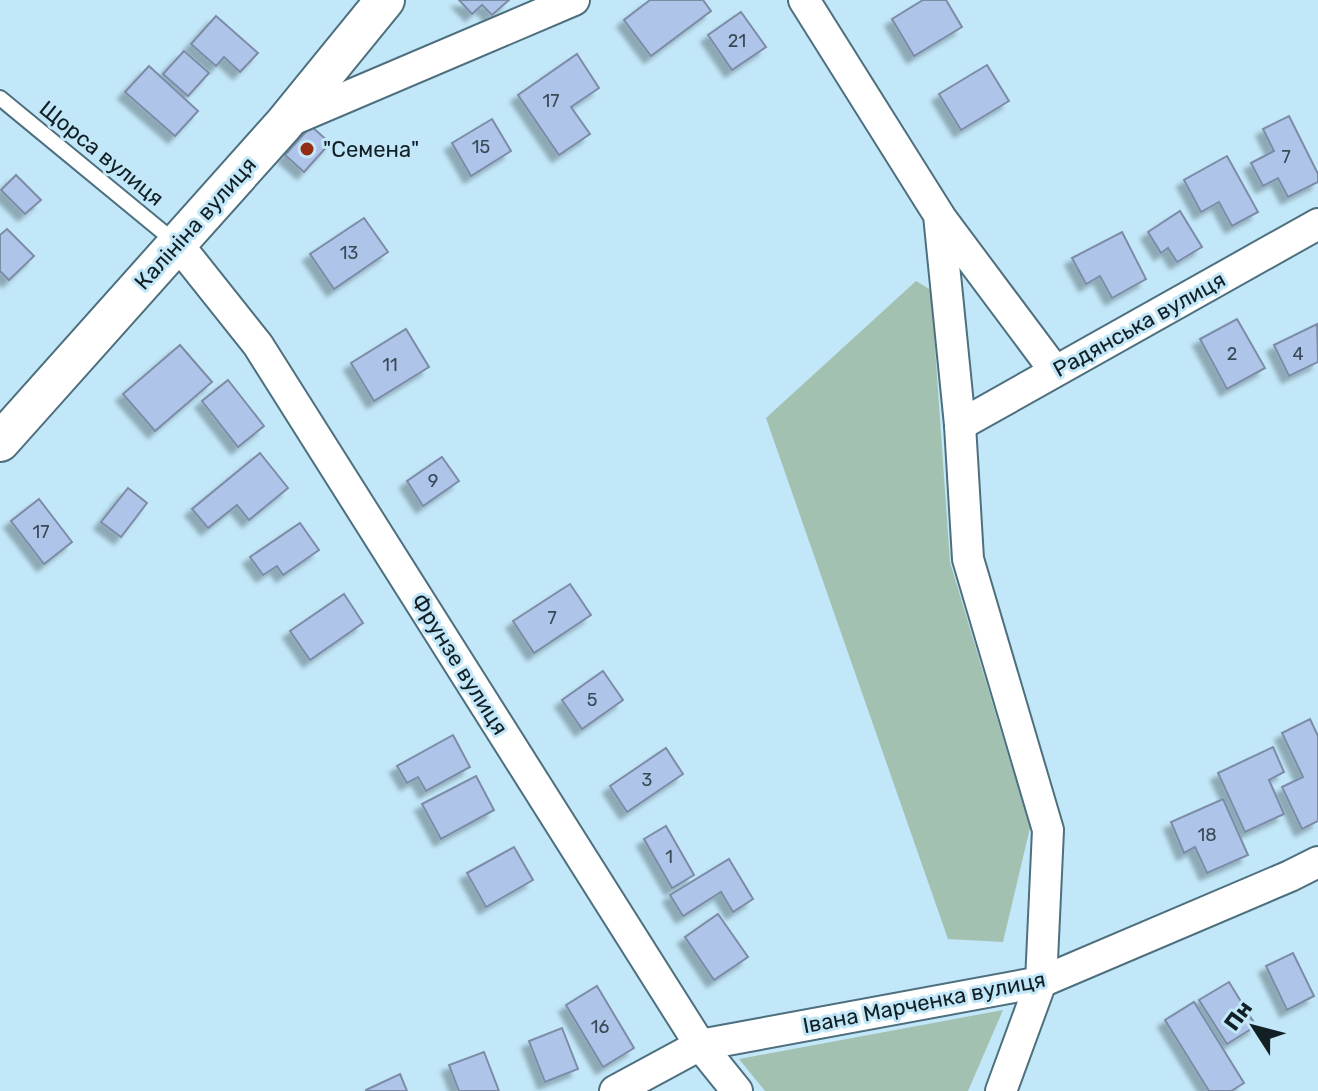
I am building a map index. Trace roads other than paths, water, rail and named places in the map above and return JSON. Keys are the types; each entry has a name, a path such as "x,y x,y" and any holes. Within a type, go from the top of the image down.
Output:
{"street":[{"name":"Калініна вулиця","path":"0,442 284,124 385,0"},
{"path":"284,124 574,0"},
{"path":"804,0 939,215 1055,371"},
{"path":"939,215 960,425 968,559 1048,830 1041,982 1001,1091"},
{"name":"Радянська вулиця","path":"960,425 1318,224"},
{"name":"Фрунзе вулиця","path":"176,242 258,345 700,1045 737,1091"},
{"name":"Івана Марченка вулиця","path":"615,1091 700,1045 1041,982 1318,862"}],"lane":[{"name":"Щорса вулиця","path":"0,98 176,242"}],"place":[{"name":"\"Семена\"","path":"307,149"}]}
